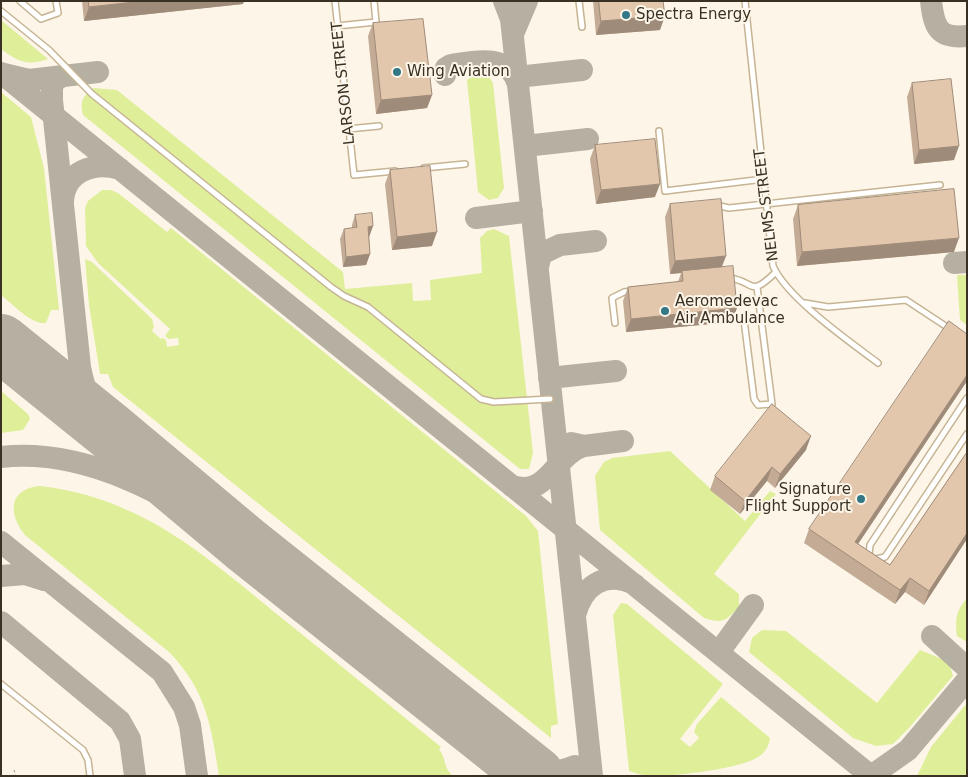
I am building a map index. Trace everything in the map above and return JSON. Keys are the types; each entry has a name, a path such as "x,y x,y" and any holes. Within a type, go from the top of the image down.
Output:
{"lane":[{"path":"20,1 41,19 58,13 56,1"},
{"name":"LARSON STREET","path":"335,1 354,175 400,170"},
{"path":"374,1 377,30 386,29"},
{"path":"579,1 582,27"},
{"name":"NELMS STREET","path":"747,2 764,179 776,272 824,322 878,363"},
{"path":"1,11 49,50 100,100 331,287 344,296 368,307 481,399 510,402 550,399"},
{"path":"337,26 376,22"},
{"path":"348,129 379,126"},
{"path":"659,131 665,191 764,179"},
{"path":"419,169 465,164"},
{"path":"711,206 720,205 729,208 940,185"},
{"path":"723,278 732,278 752,288 762,286 776,272"},
{"path":"744,320 754,399 758,406 772,404 757,287"},
{"path":"614,323 612,298 624,292 641,290"},
{"path":"803,302 828,307 906,300 959,335"},
{"path":"967,398 869,547 868,552 872,558 879,560 885,557 967,434"},
{"path":"1,684 83,750 88,760 90,776"}],"path":[{"path":"14,770 16,776"}],"green space":[{"path":"1,20 48,59 35,62 18,60 1,49"},
{"path":"477,72 487,74 493,83 504,188 498,198 489,200 478,192 467,80"},
{"path":"94,88 117,90 343,272 345,289 412,283 413,301 431,300 430,280 482,273 480,238 487,231 494,229 509,236 533,453 529,469 520,469 83,115 83,100"},
{"path":"1,92 31,117 44,168 59,310 51,310 46,323 34,321 1,295"},
{"path":"102,190 111,190 118,193 167,232 171,228 526,516 538,531 558,724 551,726 551,738 113,387 108,374 100,374 89,305 85,259 92,262 152,319 154,327 152,331 161,339 166,340 167,347 179,345 178,338 169,339 165,336 170,329 98,263 86,246 85,208 88,201"},
{"path":"957,275 967,275 967,325 960,320"},
{"path":"1,391 28,414 30,419 23,430 1,433"},
{"path":"670,451 745,521 770,491 776,494 714,574 739,594 739,607 724,620 716,621 704,618 600,530 595,476 604,462 612,458"},
{"path":"40,486 78,493 112,504 144,518 174,535 203,555 441,747 439,750 447,769 453,776 219,776 205,709 199,694 181,666 169,652 25,535 19,527 14,511 17,497 29,488"},
{"path":"967,598 967,642 957,636 956,625 958,611"},
{"path":"621,603 627,604 723,684 680,739 690,747 699,738 694,732 697,724 721,697 770,738 768,746 763,753 758,757 737,765 688,774 648,776 629,771 613,615"},
{"path":"762,630 786,631 877,703 920,650 949,662 953,676 893,744 876,746 853,738 749,652 752,638"},
{"path":"967,703 967,776 917,776 931,747"}],"building":[{"path":"89,1 143,1 89,7"},
{"path":"599,1 663,1 665,16 601,21"},
{"name":"Wing Aviation","path":"423,19 432,95 381,100 373,23"},
{"path":"951,79 959,146 919,150 912,83"},
{"path":"655,139 660,184 601,190 595,145"},
{"path":"430,166 437,232 397,237 390,170"},
{"path":"954,189 959,238 802,252 798,205"},
{"path":"721,199 726,256 675,261 670,204"},
{"path":"372,213 373,226 368,227 370,254 346,257 344,229 357,227 355,215"},
{"path":"733,266 737,308 631,319 628,287 683,281 682,271"},
{"name":"Signature Flight Support","path":"949,321 967,334 967,375 855,542 890,565 967,452 967,533 929,591 910,578 900,590 809,529"},
{"path":"772,404 811,436 780,474 772,467 745,501 715,476"}],"taxiway":[{"path":"504,1 511,19 592,776"},
{"path":"513,34 527,1"},
{"path":"931,1 934,18 939,29 950,35 967,36"},
{"path":"445,75 446,68 451,65 491,61 507,67 514,74 518,84"},
{"path":"517,77 582,70"},
{"path":"4,74 29,80 98,72"},
{"path":"1,73 871,776"},
{"path":"62,76 52,83 52,100 80,367 90,401 110,431"},
{"path":"525,146 588,139"},
{"path":"63,202 69,183 82,171 101,166 120,169"},
{"path":"476,218 532,211"},
{"path":"538,267 541,254 560,245 596,241"},
{"path":"954,263 967,262"},
{"path":"549,378 616,371"},
{"path":"571,443 584,446 623,441"},
{"path":"512,486 524,488 534,486 543,481 566,457 584,446"},
{"path":"1,457 34,456 67,460 130,480 190,511 246,545"},
{"path":"1,542 162,672 184,707 190,725 197,776"},
{"path":"1,576 25,574 44,580"},
{"path":"575,615 583,596 596,583 613,579 634,584"},
{"path":"719,652 753,605"},
{"path":"1,622 120,721 130,739 135,776"},
{"path":"932,636 967,668"},
{"path":"871,776 908,750 967,680"},
{"path":"511,756 527,767 542,772 557,772 575,766"}],"runway":[{"path":"1,343 246,545 536,776"}],"place":[{"name":"Spectra Energy","path":"626,15"},
{"name":"Wing Aviation","path":"397,72"},
{"name":"Aeromedevac Air Ambulance","path":"665,311"},
{"name":"Signature Flight Support","path":"861,499"}]}
